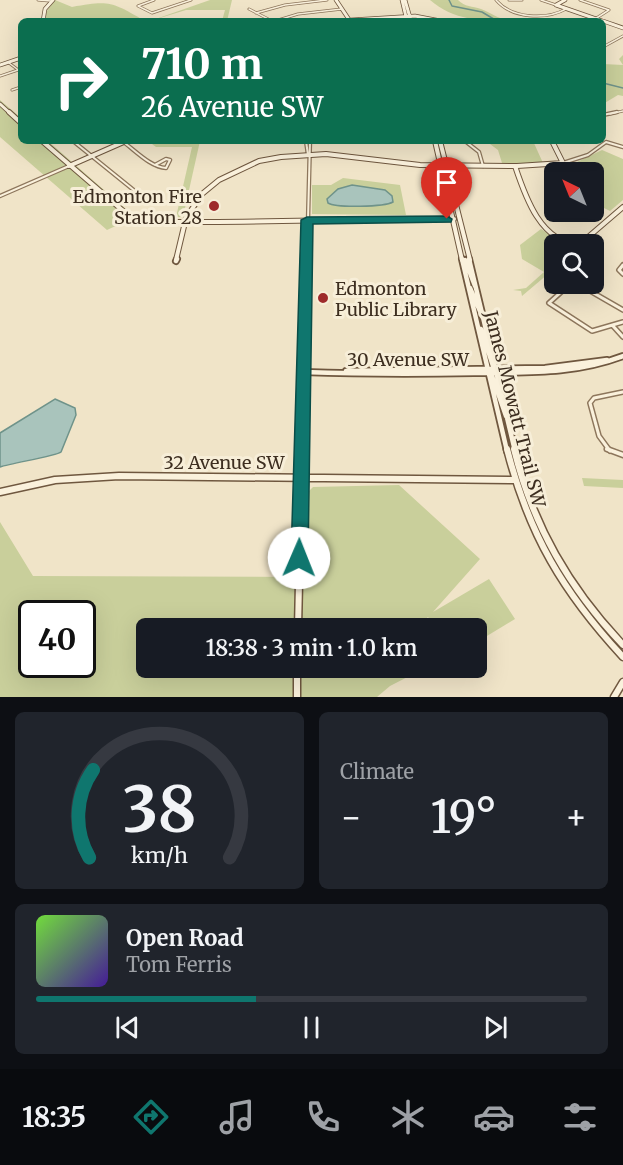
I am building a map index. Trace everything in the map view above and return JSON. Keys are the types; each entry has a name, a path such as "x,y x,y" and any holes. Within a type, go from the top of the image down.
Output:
{"street":[{"path":"38,0 52,1"},
{"path":"154,0 138,6 152,13 191,0"},
{"path":"256,13 283,4 327,0"},
{"path":"336,0 348,18"},
{"path":"403,0 408,18"},
{"path":"496,0 506,8 526,14 552,16 566,9"},
{"path":"510,0 522,0"},
{"path":"541,0 592,18"},
{"path":"556,5 565,0"},
{"path":"580,0 609,10 597,18"},
{"path":"43,18 44,12 52,1"},
{"path":"249,9 267,18"},
{"path":"284,18 342,9"},
{"path":"372,18 428,18"},
{"path":"606,23 623,28"},
{"path":"606,45 623,36"},
{"path":"0,66 18,59"},
{"path":"9,63 18,70"},
{"path":"0,76 18,72"},
{"path":"12,90 18,88"},
{"path":"0,104 18,120"},
{"path":"606,114 623,111"},
{"path":"606,142 623,147"},
{"path":"45,144 134,221 186,220 258,223 307,220 459,219 447,198"},
{"path":"77,144 146,200 157,203 161,194 157,193 146,200"},
{"path":"0,196 118,144"},
{"path":"128,144 155,165 166,168 170,160 166,159 155,165"},
{"path":"306,144 308,155"},
{"path":"298,618 310,144"},
{"name":"James Mowatt Trail SW","path":"436,144 478,287 489,335 493,371 514,480 529,525 556,576 582,611 623,657"},
{"name":"James Mowatt Trail SW","path":"440,144 447,198 476,320 510,423 522,480 537,522 561,567 589,608 623,645"},
{"path":"469,144 480,153 483,166"},
{"path":"553,144 562,162"},
{"path":"566,162 588,154 603,144"},
{"path":"554,147 562,147"},
{"path":"467,151 474,148"},
{"path":"176,261 186,220 201,195 228,174 260,161 308,155 351,156 390,164 483,166 544,164"},
{"path":"515,166 535,217 550,231 571,244 582,242 623,207"},
{"path":"460,248 473,284 478,287"},
{"path":"623,265 619,270 623,274"},
{"path":"469,287 473,290 489,335"},
{"path":"559,294 549,303 592,332 623,322"},
{"path":"595,294 623,310"},
{"path":"613,326 623,337"},
{"name":"30 Avenue SW","path":"304,372 362,375 577,371 623,355"},
{"path":"623,392 594,398 590,402 604,448 611,453 623,455"},
{"name":"32 Avenue SW","path":"0,492 35,483 75,478 522,480"},
{"path":"297,678 297,697"},
{"path":"614,697 623,682"}],"green space":[{"path":"55,0 72,7 103,3 117,6 140,18 46,18 46,12"},
{"path":"210,0 232,0 228,18 223,18 225,10 186,10 159,18"},
{"path":"430,0 458,0 502,18 469,18 439,7"},
{"path":"606,64 623,65 623,96 618,95 606,102"},
{"path":"0,100 18,115 18,144 51,144 135,217 107,230 0,137"},
{"path":"152,144 199,144 183,217 176,217 192,147 156,147"},
{"path":"490,144 534,144 543,163 502,163 498,150"},
{"path":"602,150 623,159 623,200 610,211 604,208 604,162 577,162"},
{"path":"343,178 400,185 406,215 312,214 312,185 331,185"},
{"path":"541,229 549,234 544,234 544,272 522,259 520,245"},
{"path":"544,272 544,277 522,296 521,291 513,290 526,288"},
{"path":"582,478 623,480 623,488 584,486"},
{"path":"399,485 480,559 433,612 489,579 515,619 487,636 487,618 136,618 136,678 406,678 390,686 377,697 0,697 0,522 33,576 306,577 309,491 313,487"}],"water":[{"path":"352,185 385,190 392,196 393,202 360,206 340,206 328,203 327,199 338,189"},
{"path":"55,399 75,408 76,415 61,452 0,467 0,433"}],"waterway":[{"path":"449,0 452,6 482,12 492,18"},
{"path":"606,84 623,88"}],"place":[{"name":"Edmonton Fire Station 28","path":"214,206"},
{"name":"Edmonton Public Library","path":"323,298"}],"route":[{"path":"299,558 307,220 447,219"}]}
